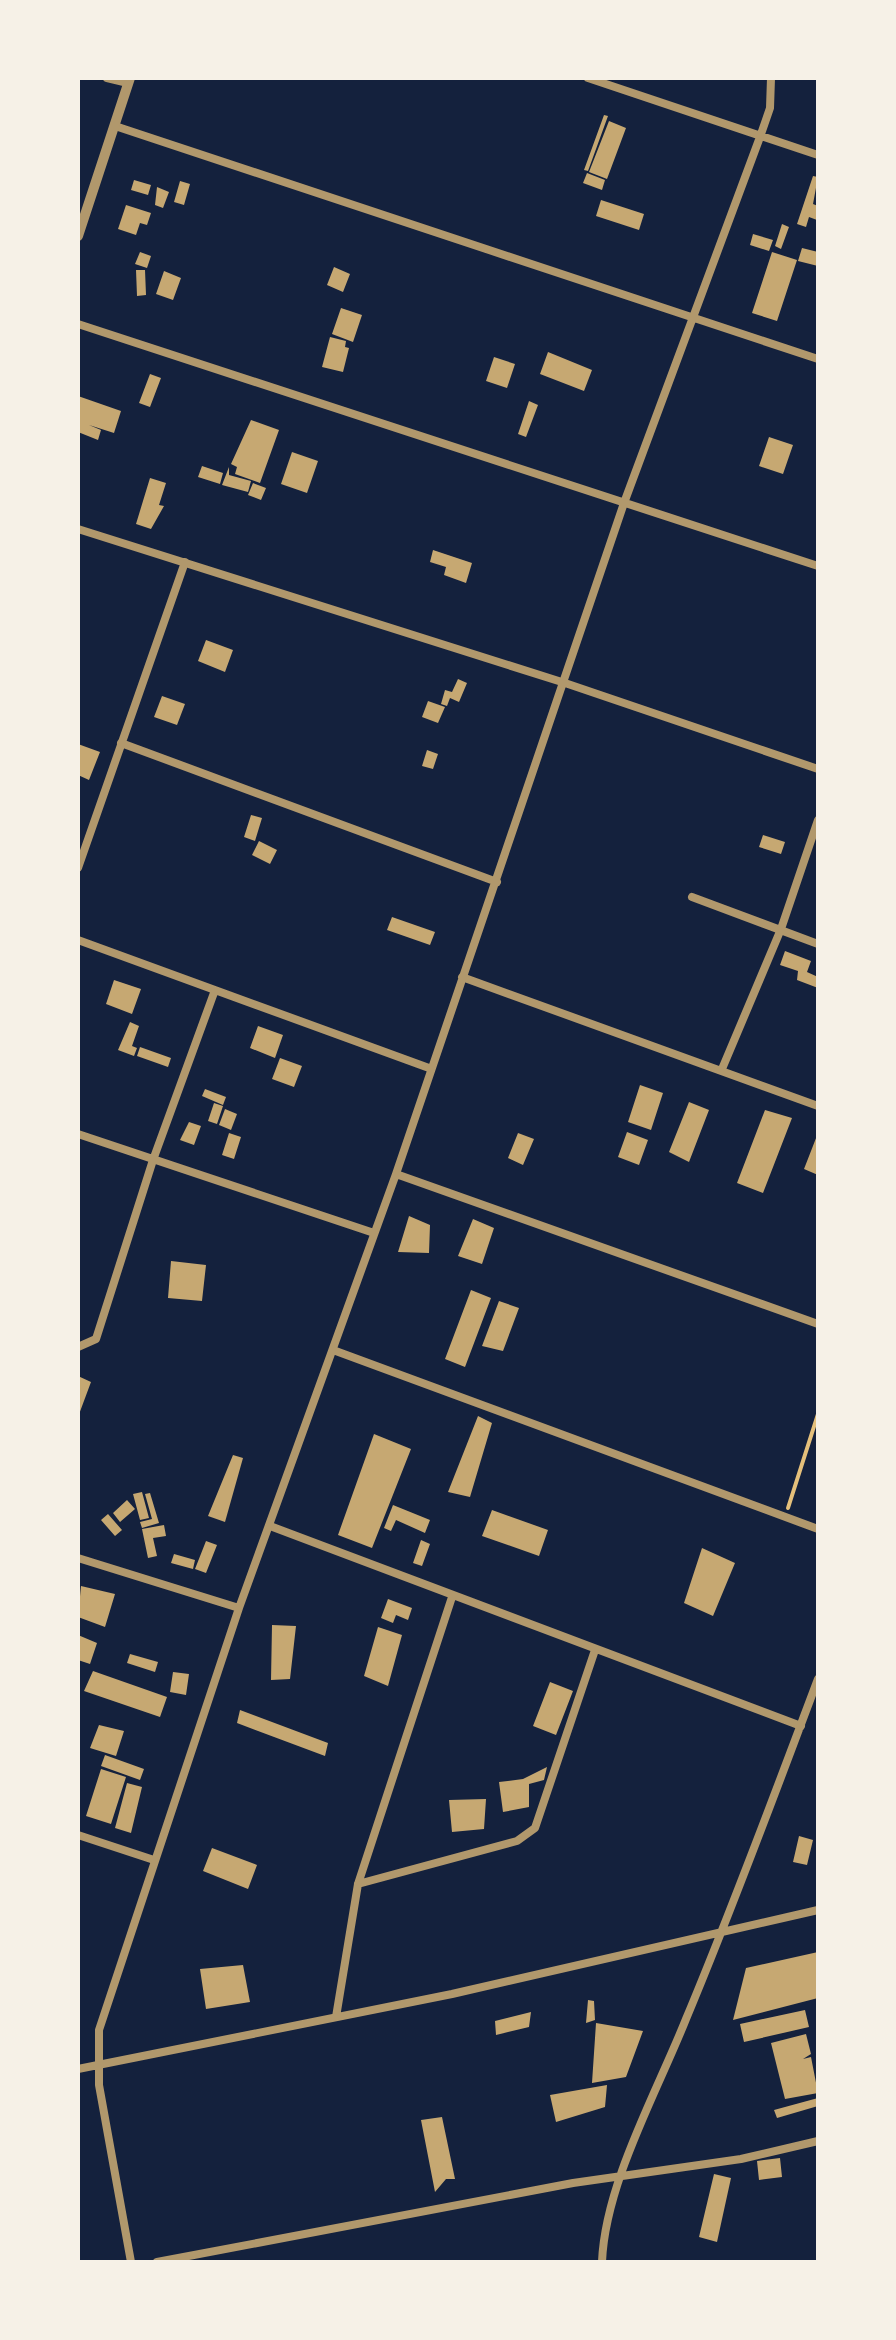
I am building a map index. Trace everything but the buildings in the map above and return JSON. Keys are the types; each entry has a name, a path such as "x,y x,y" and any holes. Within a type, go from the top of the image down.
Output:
{"street":[{"path":"78,236 129,80 107,78"},
{"path":"588,78 818,155"},
{"path":"131,2262 98,2065 99,2030 240,1608 396,1174 624,504 770,108 772,78"},
{"path":"115,126 818,359"},
{"path":"78,324 818,566"},
{"path":"78,528 565,682 818,769"},
{"path":"78,868 185,562"},
{"path":"121,744 497,882"},
{"path":"722,1069 781,930 818,820"},
{"path":"692,897 818,944"},
{"path":"78,940 429,1068"},
{"path":"462,976 818,1106"},
{"path":"78,1346 96,1340 153,1160 215,990"},
{"path":"78,1134 374,1233"},
{"path":"396,1174 818,1324"},
{"path":"333,1350 818,1530"},
{"path":"270,1526 800,1726"},
{"path":"78,1558 240,1608"},
{"path":"336,2017 358,1884 452,1597"},
{"path":"358,1884 517,1841 535,1828 595,1650"},
{"path":"602,2262 607,2222 621,2178 723,1932 816,1693 818,1679"},
{"path":"78,1834 154,1860"},
{"path":"78,2069 336,2017 818,1910"},
{"path":"157,2262 818,2141"}],"path":[{"path":"785,1517 818,1414"}]}
